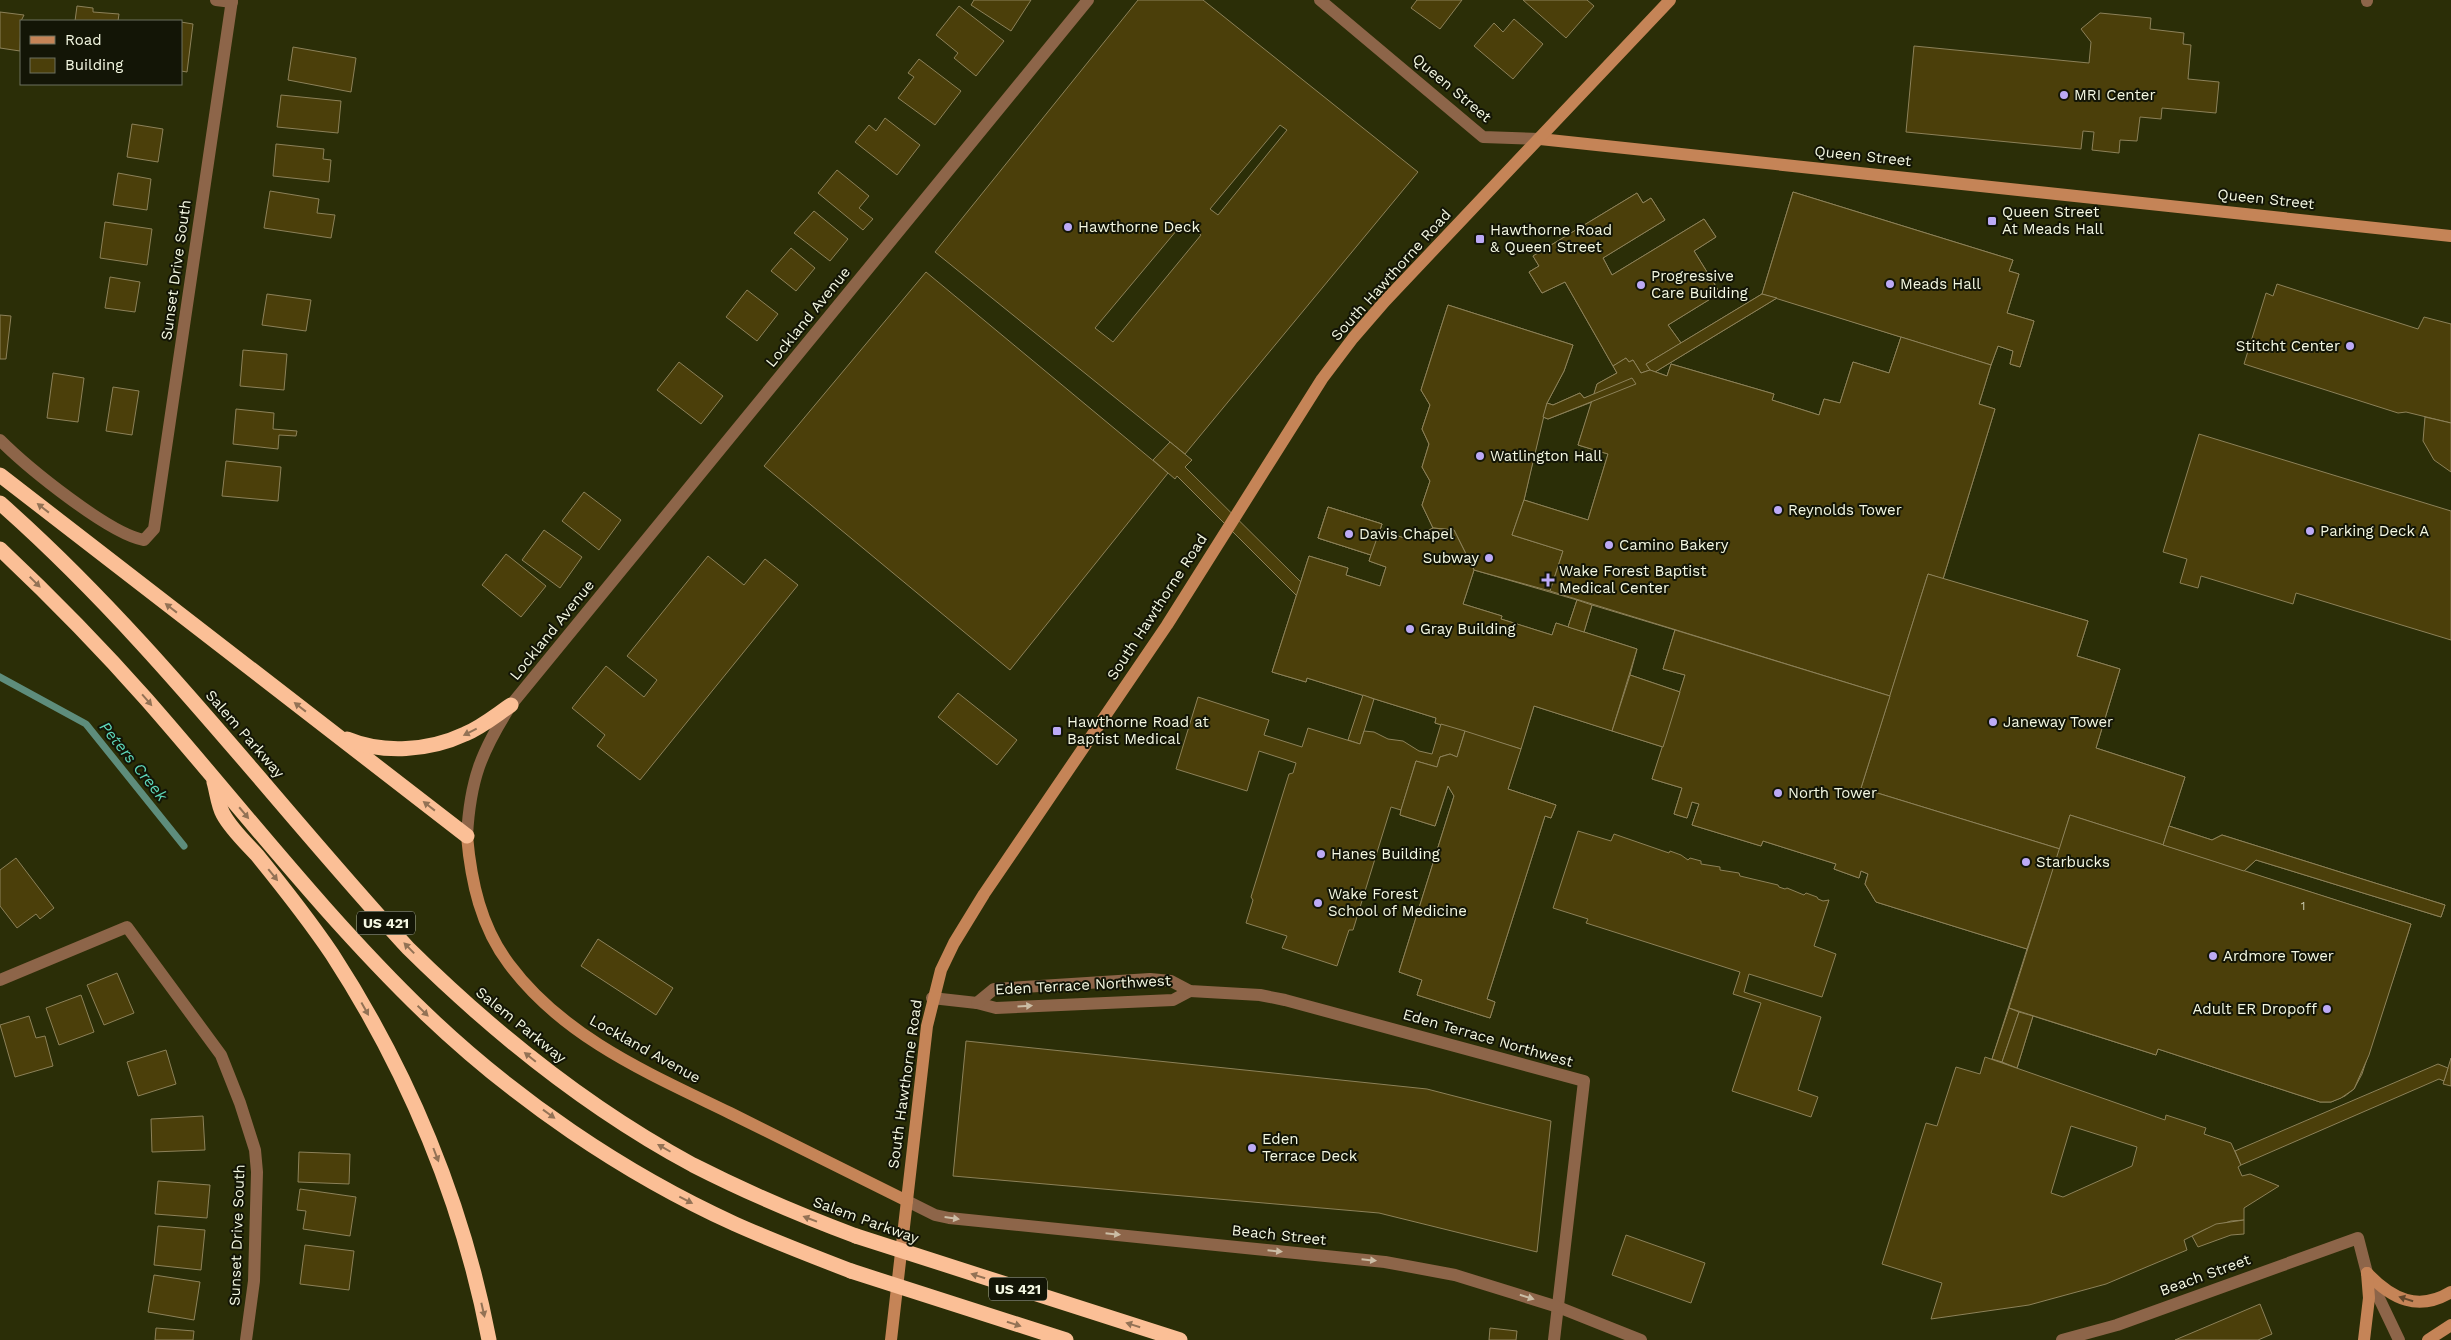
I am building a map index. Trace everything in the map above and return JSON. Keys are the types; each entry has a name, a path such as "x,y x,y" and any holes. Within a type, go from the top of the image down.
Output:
{"highway":[{"path":"0,475 467,836"},
{"name":"Salem Parkway","path":"0,503 59,558 170,674 408,948 450,990 498,1031 590,1101 641,1134 693,1164 748,1192 856,1236 1180,1340"},
{"name":"US 421","path":"0,549 92,640 305,885 384,971 434,1021 522,1094 623,1164 676,1194 734,1223 851,1271 1066,1340"},
{"path":"336,734 373,746 392,748 430,745 466,734 511,705"},
{"path":"212,776 223,815 305,916 326,946 386,1048 435,1152 472,1264 489,1340"}],"main road":[{"name":"South Hawthorne Road","path":"891,1340 927,1026 932,998 941,970 968,919 1167,625 1322,379 1353,338 1384,301 1670,0"},
{"name":"Queen Street","path":"1540,138 2451,236"},
{"name":"Lockland Avenue","path":"467,836 474,890 495,941 508,964 555,1013 580,1033 639,1068 907,1201"},
{"path":"2368,1273 2380,1286 2404,1300 2423,1304 2438,1301 2451,1292"},
{"path":"2364,1340 2369,1298 2368,1273"},
{"path":"2428,1340 2451,1325"}],"street":[{"path":"216,0 232,1"},
{"name":"Lockland Avenue","path":"467,836 473,781 481,757 511,705 1088,0"},
{"name":"Queen Street","path":"1320,0 1483,137 1540,138"},
{"name":"Sunset Drive South","path":"0,440 13,454 89,511 130,538 144,540 154,529 232,1"},
{"name":"Sunset Drive South","path":"0,980 127,927 221,1056 240,1103 255,1150 257,1172 254,1281 246,1340"},
{"name":"Eden Terrace Northwest","path":"977,1003 994,990 1150,979 1171,981 1190,991 1260,996 1286,1000 1584,1081 1558,1307"},
{"name":"Eden Terrace Northwest","path":"932,998 977,1003 996,1008 1173,1000 1190,991"},
{"name":"Beach Street","path":"907,1201 935,1215 949,1218 1386,1262 1455,1274 1558,1307 1641,1340"},
{"name":"Beach Street","path":"2062,1340 2117,1325 2358,1238 2368,1273"},
{"path":"2368,1273 2399,1340"},
{"path":"1554,1340 1558,1307"}],"building":[{"path":"974,0 1031,0 1011,31 971,5"},
{"name":"Hawthorne Deck","path":"1138,0 1203,0 1418,172 1185,454 935,252","holes":["1280,125 1287,130 1218,215 1210,209","1182,224 1192,232 1194,229 1201,235 1113,342 1095,328"]},
{"path":"1417,0 1462,0 1440,29 1411,8"},
{"path":"1523,0 1587,0 1594,6 1566,38"},
{"path":"77,6 93,8 93,12 119,14 118,20 75,20"},
{"path":"959,6 1004,41 976,76 954,58 958,53 936,35"},
{"path":"0,12 24,15 20,20 20,51 0,48"},
{"name":"MRI Center","path":"2100,13 2151,18 2150,29 2184,33 2183,44 2191,45 2188,79 2219,82 2216,113 2162,108 2161,119 2140,117 2137,141 2120,140 2119,153 2092,150 2094,132 2083,131 2081,149 1906,132 1914,46 2089,63 2091,42 2081,29"},
{"path":"1514,19 1543,44 1513,79 1474,46 1494,23 1503,32"},
{"path":"182,22 193,24 187,72 182,71"},
{"path":"293,47 356,58 351,92 288,80"},
{"path":"919,59 961,91 935,125 898,98 914,77 908,73"},
{"path":"281,95 341,101 338,133 277,127"},
{"path":"885,118 920,145 897,175 855,142 869,125 876,131"},
{"path":"132,124 163,129 158,162 127,157"},
{"path":"276,144 324,149 323,159 331,160 329,182 273,176"},
{"path":"837,170 869,196 859,208 873,219 863,230 818,193"},
{"path":"118,173 151,179 147,210 113,205"},
{"path":"270,191 319,199 317,213 335,215 331,238 264,228"},
{"name":"Wake Forest Baptist Medical Center","path":"1793,192 2013,260 2009,271 2019,274 2007,313 2034,321 2020,367 2010,364 2013,351 1998,346 1991,365 1979,404 1995,409 1943,579 2088,621 2077,656 2120,669 2096,748 2185,777 2169,826 2212,840 2222,835 2445,905 2441,917 2256,860 2244,871 2411,924 2362,1074 2354,1089 2345,1096 2331,1102 2320,1102 2158,1049 2156,1055 2033,1016 2017,1068 1992,1059 2027,949 1876,902 1865,884 1868,874 1861,871 1859,878 1834,869 1836,864 1763,841 1761,846 1692,825 1699,804 1692,802 1687,818 1674,814 1682,788 1652,779 1663,747 1534,706 1508,789 1556,805 1551,818 1545,816 1487,999 1495,1002 1490,1018 1417,995 1422,980 1399,972 1454,796 1448,786 1435,826 1400,815 1416,761 1437,767 1440,757 1450,754 1457,757 1465,731 1435,723 1436,718 1307,678 1306,682 1272,672 1309,556 1348,568 1346,575 1380,586 1386,567 1369,561 1371,555 1318,538 1328,507 1382,524 1380,530 1410,540 1433,528 1422,505 1430,481 1422,467 1429,444 1422,429 1430,405 1421,390 1448,305 1573,345 1564,371 1547,403 1553,405 1580,393 1584,398 1594,395 1597,384 1617,373 1565,282 1542,293 1529,272 1539,266 1533,256 1637,193 1643,203 1651,198 1665,220 1603,258 1612,275 1704,219 1716,237 1694,251 1720,293 1668,325 1681,343 1762,294","holes":["1777,298 1901,337 1889,373 1853,362 1840,403 1824,399 1819,415 1772,400 1774,394 1671,364 1667,376 1655,372","1632,378 1636,384 1592,402 1594,395","1592,402 1578,445 1608,454 1588,520 1524,500 1543,417 1548,419","1474,570 1577,600 1568,627 1556,623 1552,635 1501,619 1502,616 1463,604","1592,605 1675,630 1663,669 1685,675 1680,692 1630,675 1637,649 1584,632"]},
{"name":"Meads Hall","path":"1793,192 2013,260 2009,271 2019,274 2007,313 2034,321 2020,367 2010,364 2013,351 1998,346 1991,365 1762,294"},
{"name":"Progressive Care Building","path":"1637,193 1643,203 1651,198 1665,220 1603,258 1612,275 1704,219 1716,237 1694,251 1720,293 1668,325 1681,343 1646,364 1650,370 1641,373 1633,360 1629,362 1626,358 1613,366 1565,282 1542,293 1529,272 1539,266 1533,256"},
{"path":"814,211 848,239 830,261 794,233"},
{"path":"105,222 152,229 147,265 100,258"},
{"path":"791,248 815,268 796,291 771,271"},
{"path":"926,272 1168,473 1010,670 764,466"},
{"path":"110,277 140,282 135,312 105,308"},
{"name":"Stitcht Center","path":"2277,284 2418,329 2424,317 2451,324 2451,423 2406,412 2398,413 2244,364 2266,293 2273,296"},
{"path":"747,290 778,314 757,341 726,317"},
{"path":"267,294 311,300 306,331 262,325"},
{"path":"1762,294 1777,298 1655,372 1650,370 1646,364"},
{"name":"Watlington Hall","path":"1448,305 1573,345 1564,371 1547,403 1524,500 1512,535 1563,551 1550,591 1474,570 1454,530 1433,528 1422,505 1430,481 1422,467 1429,444 1422,429 1430,405 1421,390"},
{"path":"0,315 11,316 6,359 0,359"},
{"name":"Reynolds Tower","path":"1901,337 1991,365 1979,404 1995,409 1943,579 1928,574 1890,696 1550,591 1563,551 1512,535 1524,500 1588,520 1608,454 1578,445 1597,384 1617,373 1613,366 1626,358 1629,362 1633,360 1641,373 1650,370 1667,376 1671,364 1774,394 1772,400 1819,415 1824,399 1840,403 1853,362 1889,373"},
{"path":"243,350 287,354 284,390 240,386"},
{"path":"679,362 723,396 701,424 657,390"},
{"path":"53,373 84,378 78,422 47,418"},
{"path":"1632,378 1636,384 1548,419 1543,417 1547,403 1553,405 1580,393 1584,398"},
{"path":"113,387 139,391 132,435 106,431"},
{"path":"236,409 274,413 273,429 297,431 296,436 279,435 278,449 233,444"},
{"path":"2425,417 2451,423 2451,472 2434,460 2423,441"},
{"name":"Parking Deck A","path":"2199,434 2451,511 2451,640 2296,593 2293,604 2201,576 2198,588 2180,583 2187,559 2163,552"},
{"path":"1170,442 1192,460 1185,467 1301,582 1297,596 1177,476 1175,479 1153,460"},
{"path":"226,461 281,467 278,501 222,496"},
{"path":"584,492 621,520 599,550 562,521"},
{"name":"Gray Building","path":"1328,507 1382,524 1380,530 1410,540 1433,528 1454,530 1474,570 1463,604 1502,616 1501,619 1552,635 1556,623 1637,649 1612,731 1534,706 1521,749 1435,723 1436,718 1307,678 1306,682 1272,672 1309,556 1348,568 1346,575 1380,586 1386,567 1369,561 1371,555 1318,538"},
{"name":"Davis Chapel","path":"1328,507 1382,524 1371,555 1318,538"},
{"path":"544,530 582,557 560,588 522,560"},
{"path":"506,554 546,586 521,617 482,585"},
{"path":"708,556 744,585 765,559 798,585 640,780 597,746 605,735 572,708 606,666 644,697 657,680 627,656"},
{"name":"Janeway Tower","path":"1928,574 2088,621 2077,656 2120,669 2096,748 2185,777 2163,845 2070,815 2060,849 1861,788"},
{"path":"1577,600 1592,605 1584,632 1568,627"},
{"name":"North Tower","path":"1675,630 1890,696 1861,788 2060,849 2027,949 1876,902 1865,884 1868,874 1861,871 1859,878 1834,869 1836,864 1763,841 1761,846 1692,825 1699,804 1692,802 1687,818 1674,814 1682,788 1652,779 1685,675 1663,669"},
{"path":"1630,675 1680,692 1663,747 1612,731"},
{"path":"958,693 1017,740 997,765 938,717"},
{"path":"1363,695 1374,699 1360,744 1348,740"},
{"name":"Hanes Building","path":"1198,697 1269,720 1264,735 1302,747 1308,728 1360,744 1364,731 1374,732 1388,739 1403,741 1419,751 1432,754 1441,724 1465,731 1457,757 1450,754 1440,757 1437,767 1416,761 1401,810 1391,807 1353,930 1349,930 1337,966 1282,948 1287,936 1246,923 1253,900 1251,897 1289,774 1293,773 1296,763 1259,751 1247,791 1176,769"},
{"path":"1465,731 1521,749 1508,789 1556,805 1551,818 1545,816 1487,999 1495,1002 1490,1018 1417,995 1422,980 1399,972 1454,796 1448,786 1435,826 1400,815 1401,810 1416,761 1437,767 1440,757 1450,754 1457,757"},
{"name":"Ardmore Tower","path":"2070,815 2411,924 2369,1055 2354,1089 2331,1102 2320,1102 2158,1049 2156,1055 2009,1008"},
{"path":"2169,826 2212,840 2222,835 2445,905 2441,917 2256,860 2244,871 2163,845"},
{"path":"1578,831 1611,841 1614,834 1669,853 1670,851 1688,860 1690,858 1701,861 1701,864 1720,867 1720,870 1739,873 1740,876 1778,885 1779,887 1804,895 1806,893 1823,901 1829,900 1814,946 1836,954 1822,997 1749,974 1744,992 1821,1017 1798,1090 1818,1097 1811,1117 1732,1091 1761,1003 1733,994 1740,972 1586,923 1588,919 1553,908"},
{"path":"16,858 54,908 40,919 36,914 17,928 0,906 0,870"},
{"path":"598,939 673,988 656,1015 581,966"},
{"path":"117,973 134,1013 104,1025 87,985"},
{"path":"81,995 94,1032 59,1045 46,1008"},
{"path":"2009,1008 2019,1012 2002,1062 1992,1059"},
{"path":"2019,1012 2033,1016 2017,1068 2002,1062"},
{"path":"29,1016 36,1038 45,1036 53,1066 15,1077 0,1025"},
{"name":"Eden Terrace Deck","path":"966,1041 1427,1089 1551,1121 1537,1252 1379,1213 953,1176"},
{"path":"166,1050 176,1084 138,1096 127,1062"},
{"path":"1985,1057 2165,1120 2166,1115 2206,1128 2204,1134 2231,1143 2241,1165 2238,1167 2242,1176 2250,1174 2279,1186 2244,1208 2244,1220 2231,1221 2206,1229 2184,1240 2187,1250 2106,1284 2029,1305 1931,1319 1942,1283 1882,1264 1926,1123 1937,1126 1956,1067 1980,1074","holes":["2071,1126 2137,1147 2132,1166 2063,1197 2051,1193"]},
{"path":"2451,1058 2451,1086 2443,1084"},
{"path":"2438,1064 2448,1068 2444,1081 2439,1079 2241,1165 2235,1151"},
{"path":"203,1116 205,1150 152,1152 151,1119"},
{"path":"299,1152 350,1154 349,1184 298,1182"},
{"path":"158,1181 210,1185 207,1218 155,1214"},
{"path":"300,1189 356,1197 350,1236 303,1229 306,1211 297,1210"},
{"path":"2244,1220 2244,1234 2231,1235 2198,1247 2192,1236 2216,1224"},
{"path":"158,1226 205,1230 201,1270 154,1265"},
{"path":"1626,1235 1705,1263 1691,1303 1612,1275"},
{"path":"305,1245 354,1251 349,1290 300,1284"},
{"path":"154,1275 200,1282 194,1320 148,1312"},
{"path":"2260,1304 2272,1334 2258,1340 2175,1340"},
{"path":"156,1328 194,1331 193,1340 155,1340"},
{"path":"1490,1328 1517,1331 1516,1340 1489,1340"}],"waterway":[{"name":"Peters Creek","path":"0,677 86,724 184,846"}],"place":[{"name":"MRI Center","path":"2064,95"},
{"name":"Queen Street At Meads Hall","path":"1992,221"},
{"name":"Hawthorne Deck","path":"1068,227"},
{"name":"Hawthorne Road & Queen Street","path":"1480,239"},
{"name":"Meads Hall","path":"1890,284"},
{"name":"Progressive Care Building","path":"1641,285"},
{"name":"Stitcht Center","path":"2350,346"},
{"name":"Watlington Hall","path":"1480,456"},
{"name":"Reynolds Tower","path":"1778,510"},
{"name":"Parking Deck A","path":"2310,531"},
{"name":"Davis Chapel","path":"1349,534"},
{"name":"Camino Bakery","path":"1609,545"},
{"name":"Subway","path":"1489,558"},
{"name":"Wake Forest Baptist Medical Center","path":"1548,580"},
{"name":"Gray Building","path":"1410,629"},
{"name":"Janeway Tower","path":"1993,722"},
{"name":"Hawthorne Road at Baptist Medical","path":"1057,731"},
{"name":"North Tower","path":"1778,793"},
{"name":"Hanes Building","path":"1321,854"},
{"name":"Starbucks","path":"2026,862"},
{"name":"Wake Forest School of Medicine","path":"1318,903"},
{"name":"Ardmore Tower","path":"2213,956"},
{"name":"Adult ER Dropoff","path":"2327,1009"},
{"name":"Eden Terrace Deck","path":"1252,1148"}]}
